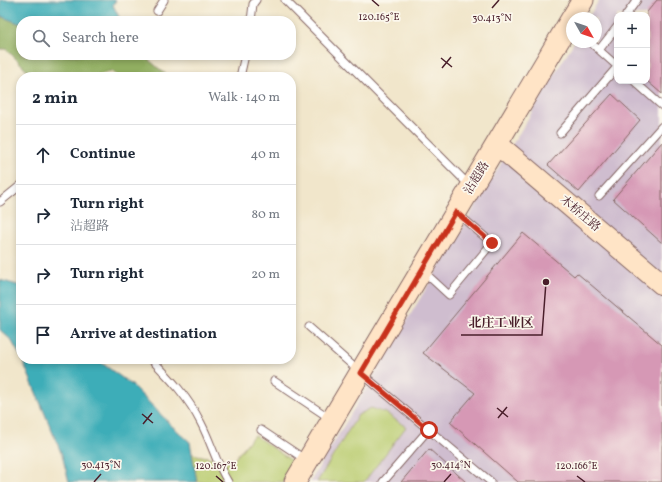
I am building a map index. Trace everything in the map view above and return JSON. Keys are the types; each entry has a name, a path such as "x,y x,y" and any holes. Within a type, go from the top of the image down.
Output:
{"street":[{"name":"沾超路","path":"576,12 583,0"},
{"name":"沾超路","path":"296,482 566,30"},
{"name":"木桥庄路","path":"497,144 662,284"}],"lane":[{"path":"156,10 164,0"},
{"path":"252,16 253,4 256,0"},
{"path":"285,0 471,187"},
{"path":"628,12 637,0"},
{"path":"599,50 614,31"},
{"path":"597,48 614,63"},
{"path":"241,72 244,60"},
{"path":"560,133 614,70"},
{"path":"637,84 662,106"},
{"path":"599,196 662,126"},
{"path":"0,202 16,189"},
{"path":"422,270 449,295 492,243 456,212"},
{"path":"309,327 361,373 491,482"},
{"path":"156,364 179,388 201,423 220,469 228,482"},
{"path":"274,381 332,420"},
{"path":"261,430 308,461"},
{"path":"383,482 429,430"}],"shaded area":[{"path":"599,0 662,0 662,482 310,482 570,48 602,48 602,12 592,12"}],"green space":[{"path":"0,16 16,22 16,59 6,49 0,49"},
{"path":"17,60 149,60 163,72 111,71 29,72"},
{"path":"371,408 386,413 406,427 364,482 317,482 358,415"},
{"path":"254,435 295,463 283,482 197,482 192,454 232,462"}],"water":[{"path":"0,0 116,0 113,5 118,16 16,16 16,22 0,16"},
{"path":"0,280 16,285 16,348 11,340 0,330"},
{"path":"24,364 103,364 132,385 172,426 190,442 197,482 69,482 62,455"}],"building":[{"path":"657,0 662,0 662,94 650,84 650,12 647,12"},
{"path":"612,94 640,120 579,192 548,165"},
{"path":"662,142 662,243 613,199"},
{"path":"523,233 574,276 577,273 662,345 662,482 518,482 450,422 475,393 423,353"},
{"path":"429,449 466,482 401,482"}],"place":[{"name":"北庄工业区","path":"546,282"}],"route":[{"path":"429,430 361,373 456,212 492,243"}]}
